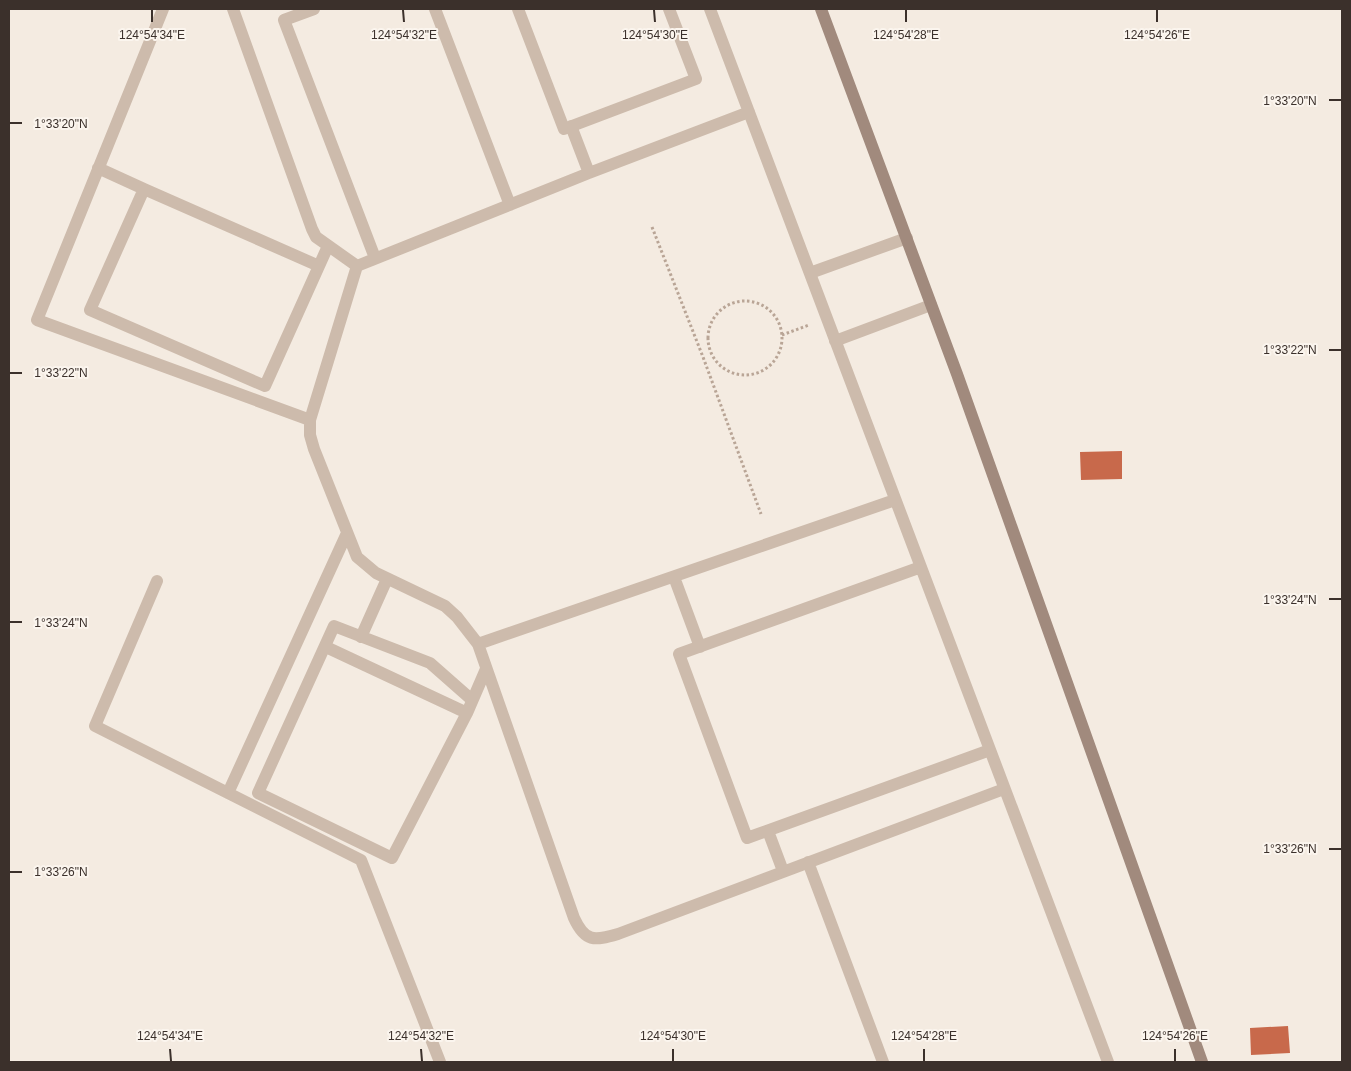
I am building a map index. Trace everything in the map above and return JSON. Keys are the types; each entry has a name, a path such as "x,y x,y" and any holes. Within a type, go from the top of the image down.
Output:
{"main road":[{"path":"821,9 907,238 1202,1062"}],"lane":[{"path":"163,9 37,320 310,420"},
{"path":"233,9 312,229 316,237 357,266"},
{"path":"314,9 284,20 375,258"},
{"path":"435,9 510,205"},
{"path":"518,9 564,129 696,79 669,9"},
{"path":"710,9 1108,1062"},
{"path":"749,112 589,173 357,266 310,420 310,436 314,449 357,557 366,566 387,579 445,606 457,617 478,644 574,918 584,936 599,938 618,934 1004,788"},
{"path":"571,126 589,173"},
{"path":"98,168 319,266"},
{"path":"144,189 90,310 265,386 328,246"},
{"path":"810,273 907,238"},
{"path":"835,341 931,305"},
{"path":"478,644 896,500"},
{"path":"228,793 347,533"},
{"path":"921,567 679,654 747,838 990,750"},
{"path":"674,577 700,647"},
{"path":"361,637 387,579"},
{"path":"158,581 95,726 361,860 440,1062"},
{"path":"472,700 430,663 334,626 258,794 392,858 467,713 486,669"},
{"path":"326,647 467,713"},
{"path":"768,831 783,871"},
{"path":"808,862 883,1062"}],"path":[{"path":"652,227 703,357 761,514"},
{"path":"742,301 754,302 765,306 779,324 782,335 782,346 777,357 760,372 748,374 736,374 717,362 711,353 708,340 709,329 714,318 721,310 742,301"},
{"path":"782,335 826,318"},
{"path":"703,357 711,353"}],"building":[{"path":"1122,451 1122,479 1081,480 1080,452"},
{"path":"1288,1026 1290,1053 1251,1055 1250,1028"}]}
